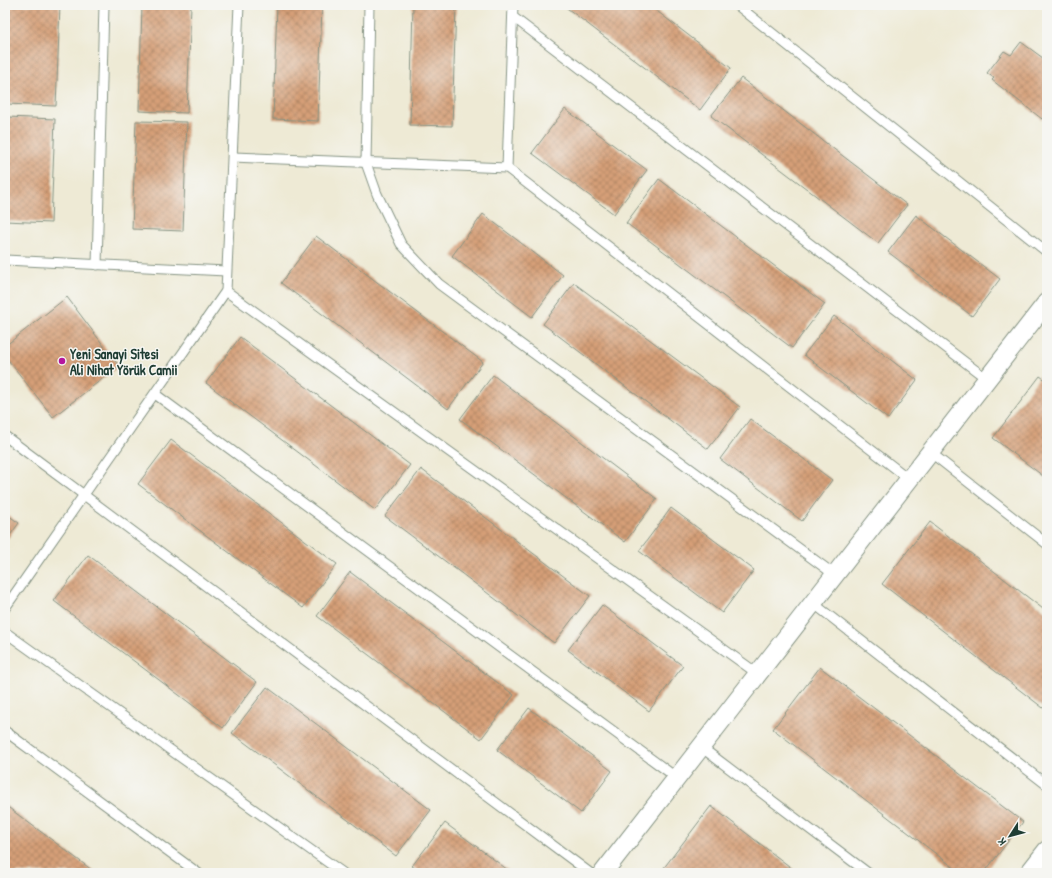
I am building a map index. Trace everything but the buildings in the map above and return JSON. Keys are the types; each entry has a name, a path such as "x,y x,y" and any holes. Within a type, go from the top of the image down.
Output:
{"street":[{"path":"603,873 987,379 1044,313"},
{"path":"1029,873 1047,850"}],"lane":[{"path":"97,265 104,5"},
{"path":"5,608 226,291 239,5"},
{"path":"369,5 366,163 377,194 401,244 439,284 835,575"},
{"path":"507,168 513,5"},
{"path":"737,5 1047,252"},
{"path":"513,17 987,379"},
{"path":"233,157 507,168 909,479"},
{"path":"5,260 226,271"},
{"path":"226,291 758,674"},
{"path":"155,394 677,778"},
{"path":"5,436 590,873"},
{"path":"930,452 1047,544"},
{"path":"813,603 1047,786"},
{"path":"5,632 343,873"},
{"path":"5,732 198,873"},
{"path":"702,747 868,873"}],"place":[{"name":"Yeni Sanayi Sitesi Ali Nihat Yörük Camii","path":"62,361"}]}
